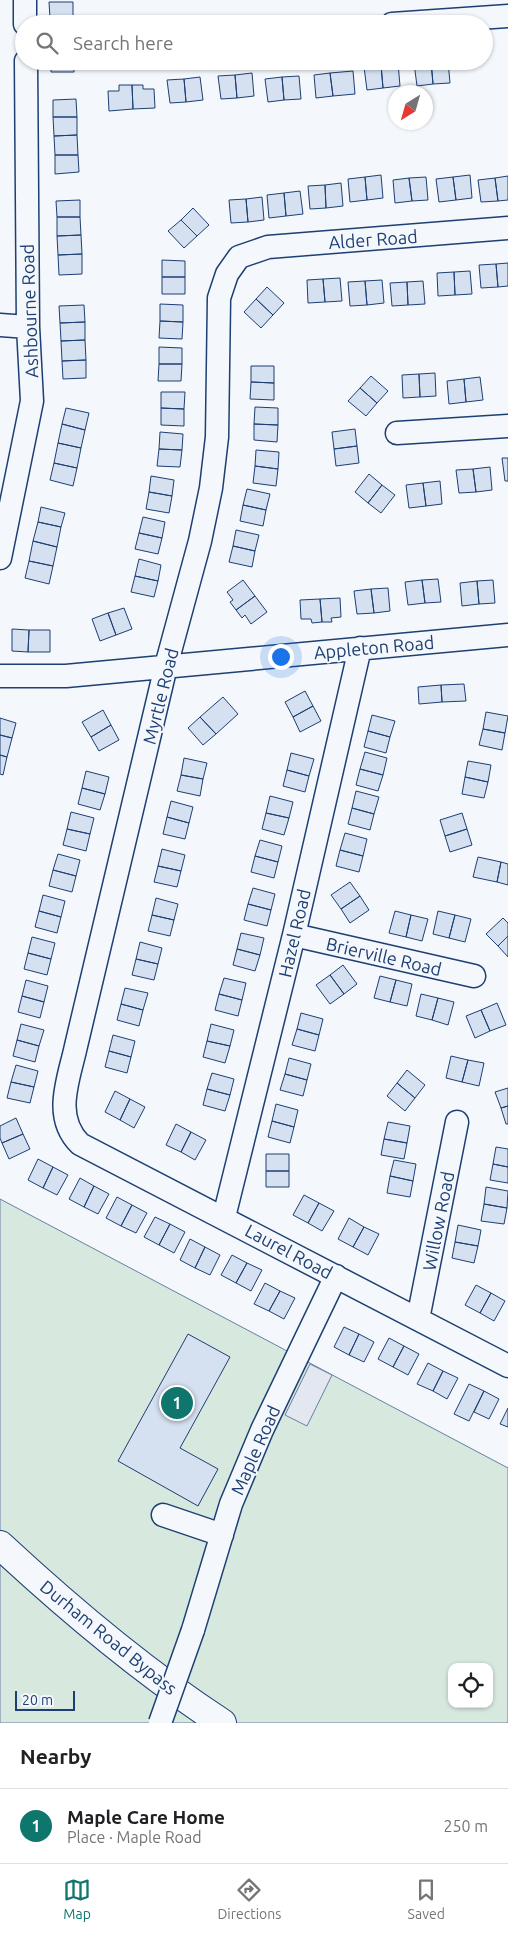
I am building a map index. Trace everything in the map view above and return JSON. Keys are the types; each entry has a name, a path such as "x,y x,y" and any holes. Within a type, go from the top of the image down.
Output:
{"main road":[{"name":"Durham Road Bypass","path":"0,1545 91,1627 222,1723"}],"street":[{"path":"25,0 25,15"},
{"path":"493,17 508,16"},
{"name":"Ashbourne Road","path":"0,558 32,401 28,327 26,70"},
{"name":"Alder Road","path":"240,257 268,247 508,228"},
{"name":"Myrtle Road","path":"71,1134 65,1120 64,1105 76,1046 166,666 200,541 211,488 217,437 219,298 227,274 240,257"},
{"path":"0,324 28,327"},
{"path":"397,433 508,426"},
{"name":"Appleton Road","path":"0,676 66,676 508,635"},
{"name":"Hazel Road","path":"224,1217 294,935 360,648"},
{"name":"Brierville Road","path":"294,935 474,976"},
{"name":"Willow Road","path":"418,1319 457,1122"},
{"name":"Laurel Road","path":"71,1134 80,1144 224,1217 508,1366"},
{"name":"Maple Road","path":"160,1723 193,1630 231,1504 262,1430 336,1276"},
{"path":"163,1515 222,1535"}],"shaded area":[{"path":"0,1199 508,1468 508,1723 0,1723"},
{"path":"310,1364 332,1375 307,1426 285,1415"}],"building":[{"path":"49,2 73,2 73,15 50,15"},
{"path":"51,70 74,70 74,72 51,72"},
{"path":"364,70 381,70 383,88 367,90"},
{"path":"381,70 399,70 400,85 388,85 388,87 383,88"},
{"path":"415,70 432,70 433,84 417,85"},
{"path":"432,70 449,70 450,83 433,84"},
{"path":"353,71 355,94 333,96 330,73"},
{"path":"252,73 254,96 237,98 235,75"},
{"path":"330,73 333,96 316,98 314,75"},
{"path":"235,75 237,98 221,99 218,76"},
{"path":"299,76 301,99 284,100 282,77"},
{"path":"200,77 203,100 186,102 184,79"},
{"path":"282,77 284,100 268,102 265,79"},
{"path":"184,79 186,102 170,103 167,80"},
{"path":"119,85 132,85 133,109 109,111 108,91 119,91"},
{"path":"132,85 143,85 143,89 154,89 155,108 133,109"},
{"path":"76,99 77,117 53,117 53,100"},
{"path":"53,117 77,117 77,135 54,136"},
{"path":"77,135 78,155 55,155 54,136"},
{"path":"55,155 78,155 79,172 55,174"},
{"path":"381,175 383,198 367,200 365,177"},
{"path":"470,175 472,198 456,200 453,177"},
{"path":"508,176 508,200 498,201 495,178"},
{"path":"365,177 367,200 350,202 348,179"},
{"path":"426,177 428,200 412,201 409,178"},
{"path":"453,177 456,200 439,202 436,179"},
{"path":"409,178 412,201 395,203 393,180"},
{"path":"495,178 498,201 481,202 478,180"},
{"path":"341,183 343,206 326,208 325,185"},
{"path":"325,185 326,208 310,209 308,186"},
{"path":"300,191 303,214 286,216 284,193"},
{"path":"284,193 286,216 269,218 267,195"},
{"path":"262,197 264,220 248,222 246,199"},
{"path":"246,199 248,222 231,223 229,200"},
{"path":"80,200 80,217 57,217 56,201"},
{"path":"193,208 209,225 197,236 181,220"},
{"path":"57,217 80,217 81,235 57,236"},
{"path":"181,220 197,236 184,248 168,231"},
{"path":"81,235 82,254 58,255 57,236"},
{"path":"82,254 82,274 59,275 58,255"},
{"path":"162,260 185,261 185,277 162,277"},
{"path":"508,263 508,286 498,287 496,264"},
{"path":"496,264 498,287 481,288 479,265"},
{"path":"470,271 472,294 455,295 454,272"},
{"path":"454,272 455,295 438,296 437,273"},
{"path":"162,277 185,277 185,294 162,294"},
{"path":"340,278 342,301 325,302 323,279"},
{"path":"323,279 325,302 308,303 307,280"},
{"path":"382,280 384,303 367,305 365,281"},
{"path":"365,281 367,305 350,306 348,282"},
{"path":"423,281 425,304 408,305 407,282"},
{"path":"407,282 408,305 392,306 390,283"},
{"path":"267,287 284,303 273,315 256,299"},
{"path":"256,299 273,315 261,328 244,312"},
{"path":"160,304 183,305 183,322 160,321"},
{"path":"84,305 85,322 60,323 59,306"},
{"path":"160,321 183,322 182,339 159,338"},
{"path":"85,322 85,340 61,341 60,323"},
{"path":"85,340 86,360 62,361 61,341"},
{"path":"159,347 182,348 182,364 159,364"},
{"path":"86,360 86,378 63,379 62,361"},
{"path":"159,364 182,364 181,381 158,381"},
{"path":"251,366 274,366 274,383 251,382"},
{"path":"435,373 436,396 420,397 419,374"},
{"path":"419,374 420,397 403,398 402,375"},
{"path":"371,376 388,391 377,403 360,388"},
{"path":"480,377 483,400 466,402 464,379"},
{"path":"464,379 466,402 449,404 447,381"},
{"path":"251,382 274,383 274,400 250,399"},
{"path":"360,388 377,403 366,416 348,401"},
{"path":"161,392 185,392 184,409 161,408"},
{"path":"255,407 278,408 278,425 254,424"},
{"path":"66,408 89,413 85,430 62,424"},
{"path":"161,408 184,409 184,426 161,425"},
{"path":"62,424 85,430 81,448 58,443"},
{"path":"254,424 278,425 277,442 254,440"},
{"path":"355,429 357,446 334,449 332,432"},
{"path":"160,432 183,434 182,450 159,449"},
{"path":"58,443 81,448 77,468 54,463"},
{"path":"357,446 359,463 336,466 334,449"},
{"path":"159,449 182,450 180,467 157,466"},
{"path":"256,450 279,452 278,469 255,466"},
{"path":"502,458 508,458 508,481 505,481"},
{"path":"54,463 77,468 73,486 50,480"},
{"path":"255,466 278,469 276,486 253,483"},
{"path":"490,467 492,490 476,492 473,469"},
{"path":"473,469 476,492 459,493 456,470"},
{"path":"369,474 382,485 368,503 355,492"},
{"path":"151,476 174,480 172,496 149,492"},
{"path":"440,481 442,504 426,506 423,483"},
{"path":"423,483 426,506 409,508 406,485"},
{"path":"382,485 395,495 381,513 368,503"},
{"path":"247,489 270,494 266,510 243,505"},
{"path":"149,492 172,496 169,513 146,509"},
{"path":"243,505 266,510 263,526 240,521"},
{"path":"41,507 65,513 61,527 38,522"},
{"path":"143,517 165,522 162,538 139,533"},
{"path":"38,522 61,527 57,547 33,541"},
{"path":"236,530 259,535 255,551 233,546"},
{"path":"139,533 162,538 158,554 135,549"},
{"path":"33,541 57,547 53,566 29,561"},
{"path":"233,546 255,551 252,567 229,562"},
{"path":"139,559 161,565 158,581 135,576"},
{"path":"29,561 53,566 49,584 25,578"},
{"path":"135,576 158,581 154,597 131,592"},
{"path":"438,579 441,602 425,603 422,580"},
{"path":"243,580 255,596 236,610 230,602 233,600 227,592"},
{"path":"422,580 425,603 408,605 405,582"},
{"path":"493,580 495,603 479,604 477,581"},
{"path":"477,581 479,604 462,606 460,583"},
{"path":"388,588 390,611 374,613 371,589"},
{"path":"371,589 374,613 357,614 354,591"},
{"path":"255,596 267,612 251,624 245,615 242,618 236,610"},
{"path":"340,598 341,617 331,618 332,622 322,622 320,599"},
{"path":"320,599 322,622 312,623 311,619 301,619 300,600"},
{"path":"124,608 132,629 116,635 108,613"},
{"path":"108,613 116,635 100,641 92,619"},
{"path":"12,629 29,630 28,652 12,651"},
{"path":"29,630 50,630 50,652 28,652"},
{"path":"464,684 466,701 442,702 441,685"},
{"path":"441,685 442,702 419,704 418,687"},
{"path":"305,691 313,706 293,717 285,702"},
{"path":"223,697 238,714 216,734 200,717"},
{"path":"313,706 321,721 300,732 293,717"},
{"path":"103,710 111,725 91,737 82,722"},
{"path":"486,712 508,716 505,733 483,729"},
{"path":"372,715 395,721 390,737 368,731"},
{"path":"200,717 216,734 203,745 188,728"},
{"path":"0,718 16,723 12,738 0,735"},
{"path":"111,725 119,740 99,751 91,737"},
{"path":"483,729 505,733 502,750 479,745"},
{"path":"368,731 390,737 386,753 364,747"},
{"path":"0,735 12,738 7,757 0,755"},
{"path":"365,752 387,758 383,775 360,769"},
{"path":"291,753 314,759 309,776 287,770"},
{"path":"0,755 7,757 3,775 0,774"},
{"path":"184,758 207,763 203,779 181,775"},
{"path":"468,761 491,765 488,782 465,777"},
{"path":"360,769 383,775 378,791 356,785"},
{"path":"287,770 309,776 305,792 283,786"},
{"path":"86,771 109,777 105,794 82,788"},
{"path":"181,775 203,779 200,796 177,791"},
{"path":"465,777 488,782 484,798 462,794"},
{"path":"82,788 105,794 100,810 78,804"},
{"path":"356,791 379,797 374,814 352,808"},
{"path":"270,796 293,802 289,818 266,813"},
{"path":"171,801 193,807 189,823 167,817"},
{"path":"352,808 374,814 370,830 348,824"},
{"path":"71,812 94,818 90,834 67,829"},
{"path":"266,813 289,818 284,835 262,829"},
{"path":"462,813 467,829 445,836 440,820"},
{"path":"167,817 189,823 185,839 163,834"},
{"path":"67,829 90,834 86,851 63,845"},
{"path":"467,829 472,845 450,852 445,836"},
{"path":"345,833 367,839 363,856 340,850"},
{"path":"260,840 282,846 278,862 255,856"},
{"path":"162,849 185,855 181,871 158,866"},
{"path":"340,850 363,856 359,872 336,866"},
{"path":"58,854 80,860 76,876 53,870"},
{"path":"255,856 278,862 274,878 251,872"},
{"path":"478,857 501,862 497,882 473,877"},
{"path":"501,862 508,864 508,885 497,882"},
{"path":"158,866 181,871 177,887 154,882"},
{"path":"53,870 76,876 72,892 49,886"},
{"path":"350,882 360,896 341,909 331,895"},
{"path":"253,888 275,894 271,910 248,904"},
{"path":"43,895 65,901 61,917 39,911"},
{"path":"360,896 369,910 350,923 341,909"},
{"path":"156,898 178,904 174,920 152,915"},
{"path":"248,904 271,910 267,926 244,920"},
{"path":"39,911 61,917 57,933 35,927"},
{"path":"395,911 411,915 406,937 389,933"},
{"path":"438,911 455,915 449,938 433,934"},
{"path":"152,915 174,920 170,936 148,931"},
{"path":"411,915 428,919 422,941 406,937"},
{"path":"455,915 471,919 465,942 449,938"},
{"path":"503,918 508,923 508,936 498,946 486,934"},
{"path":"241,933 264,938 260,955 237,949"},
{"path":"508,936 508,957 498,946"},
{"path":"32,937 55,943 51,959 28,953"},
{"path":"140,942 162,948 158,964 136,959"},
{"path":"237,949 260,955 255,971 233,965"},
{"path":"28,953 51,959 47,975 24,969"},
{"path":"136,959 158,964 154,980 132,975"},
{"path":"343,965 357,984 344,994 330,975"},
{"path":"330,975 344,994 330,1004 316,985"},
{"path":"380,976 396,980 390,1002 374,998"},
{"path":"224,978 246,983 242,1000 219,994"},
{"path":"26,980 48,986 44,1002 22,996"},
{"path":"396,980 412,984 407,1006 390,1002"},
{"path":"125,988 148,993 143,1010 121,1004"},
{"path":"219,994 242,1000 238,1016 215,1010"},
{"path":"421,994 438,998 432,1020 416,1016"},
{"path":"22,996 44,1002 40,1018 18,1012"},
{"path":"438,998 454,1002 448,1025 432,1020"},
{"path":"497,1003 506,1025 490,1031 481,1010"},
{"path":"121,1004 143,1010 139,1026 117,1020"},
{"path":"481,1010 490,1031 475,1038 466,1016"},
{"path":"301,1013 323,1019 319,1035 297,1029"},
{"path":"21,1024 44,1030 39,1046 17,1040"},
{"path":"211,1024 234,1030 230,1046 207,1041"},
{"path":"297,1029 319,1035 315,1051 292,1045"},
{"path":"113,1035 135,1041 131,1057 109,1051"},
{"path":"17,1040 39,1046 35,1062 13,1056"},
{"path":"207,1041 230,1046 225,1063 203,1057"},
{"path":"109,1051 131,1057 127,1073 105,1067"},
{"path":"451,1056 468,1060 462,1082 446,1078"},
{"path":"289,1058 311,1064 307,1080 285,1074"},
{"path":"468,1060 484,1063 479,1086 462,1082"},
{"path":"16,1065 38,1071 34,1087 11,1082"},
{"path":"407,1070 425,1085 415,1098 397,1083"},
{"path":"212,1073 234,1079 230,1095 207,1089"},
{"path":"285,1074 307,1080 303,1096 280,1090"},
{"path":"11,1082 34,1087 30,1103 7,1098"},
{"path":"397,1083 415,1098 405,1111 387,1096"},
{"path":"508,1088 508,1106 501,1108 495,1092"},
{"path":"207,1089 230,1095 225,1111 203,1105"},
{"path":"115,1091 130,1099 120,1120 105,1112"},
{"path":"130,1099 145,1107 134,1128 120,1120"},
{"path":"276,1104 298,1110 294,1127 272,1121"},
{"path":"508,1106 508,1124 506,1124 501,1108"},
{"path":"16,1118 23,1134 2,1143 0,1126"},
{"path":"272,1121 294,1127 290,1143 268,1137"},
{"path":"388,1122 410,1126 407,1143 384,1139"},
{"path":"176,1124 191,1132 181,1152 166,1145"},
{"path":"191,1132 206,1140 195,1160 181,1152"},
{"path":"23,1134 30,1149 9,1159 2,1143"},
{"path":"384,1139 407,1143 404,1159 381,1155"},
{"path":"496,1147 508,1149 508,1167 493,1164"},
{"path":"266,1154 289,1154 289,1171 266,1171"},
{"path":"38,1159 53,1167 43,1188 28,1180"},
{"path":"394,1160 416,1164 413,1181 390,1176"},
{"path":"493,1164 508,1167 508,1183 490,1180"},
{"path":"53,1167 68,1175 57,1195 43,1188"},
{"path":"266,1171 289,1171 289,1187 266,1187"},
{"path":"390,1176 413,1181 410,1197 387,1193"},
{"path":"80,1178 94,1186 84,1207 69,1199"},
{"path":"94,1186 109,1194 98,1214 84,1207"},
{"path":"486,1187 508,1191 507,1208 484,1204"},
{"path":"304,1195 319,1203 308,1223 293,1215"},
{"path":"117,1197 132,1205 121,1226 106,1218"},
{"path":"319,1203 334,1211 322,1231 308,1223"},
{"path":"484,1204 507,1208 504,1224 481,1221"},
{"path":"132,1205 147,1213 136,1233 121,1226"},
{"path":"155,1217 170,1224 159,1245 144,1237"},
{"path":"349,1218 364,1227 353,1247 338,1239"},
{"path":"170,1224 185,1232 174,1253 159,1245"},
{"path":"458,1225 481,1230 478,1246 455,1242"},
{"path":"364,1227 379,1234 368,1255 353,1247"},
{"path":"190,1239 205,1247 195,1268 180,1260"},
{"path":"455,1242 478,1246 474,1263 452,1258"},
{"path":"205,1247 220,1255 210,1275 195,1268"},
{"path":"232,1255 247,1263 236,1283 221,1275"},
{"path":"247,1263 262,1270 251,1291 236,1283"},
{"path":"265,1283 280,1291 269,1311 254,1304"},
{"path":"476,1285 491,1293 480,1313 465,1305"},
{"path":"280,1291 295,1298 284,1319 269,1311"},
{"path":"491,1293 505,1301 494,1321 480,1313"},
{"path":"344,1327 359,1334 349,1355 334,1347"},
{"path":"188,1334 230,1357 180,1448 218,1469 198,1506 118,1461"},
{"path":"359,1334 374,1342 364,1362 349,1355"},
{"path":"389,1338 404,1346 393,1367 378,1359"},
{"path":"404,1346 419,1354 408,1375 393,1367"},
{"path":"428,1363 443,1371 433,1391 417,1384"},
{"path":"443,1371 458,1378 447,1399 433,1391"},
{"path":"469,1384 484,1391 469,1421 454,1414"},
{"path":"484,1391 499,1399 489,1419 474,1412"},
{"path":"508,1408 508,1427 500,1424"}],"place":[{"name":"Maple Care Home","path":"177,1403"}]}
